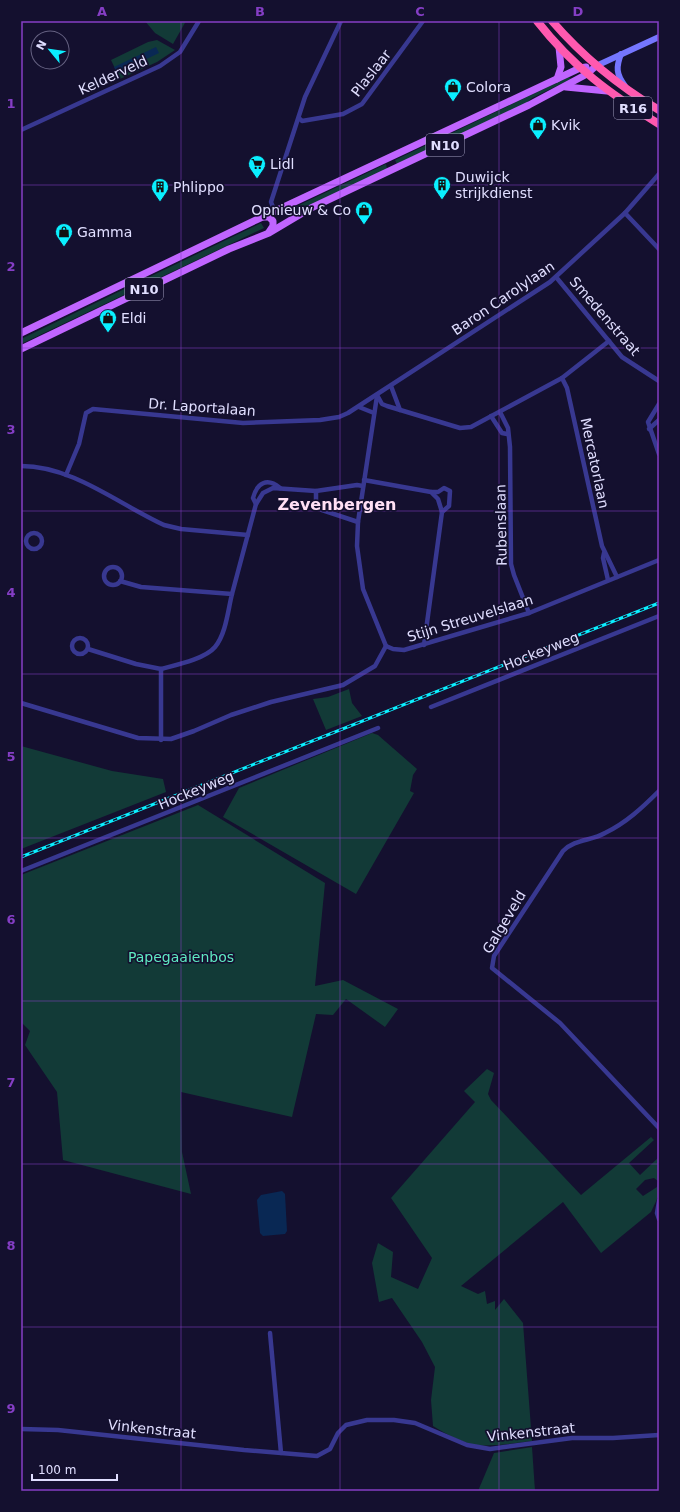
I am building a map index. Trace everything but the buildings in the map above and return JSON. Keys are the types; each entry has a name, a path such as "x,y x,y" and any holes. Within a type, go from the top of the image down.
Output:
{"highway":[{"name":"R16","path":"537,21 559,47 580,68 607,91 659,124"},
{"name":"R16","path":"552,21 572,44 596,66 628,90 659,110"}],"main road":[{"path":"557,79 561,67 559,47"},
{"path":"557,79 580,68 596,66"},
{"name":"N10","path":"21,349 229,249 269,233 311,208 564,87 587,74 596,66"},
{"name":"N10","path":"21,333 262,217 386,161 557,79"},
{"path":"564,87 573,86 607,91"},
{"path":"386,161 390,162 392,166 389,171"},
{"path":"262,217 269,218 273,221 273,226 269,233"}],"street":[{"name":"Kelderveld","path":"21,130 160,66 180,52 198,21"},
{"path":"275,212 271,202 282,165 316,74 341,21"},
{"name":"Plaslaar","path":"299,118 302,121 343,114 362,104 424,21"},
{"path":"596,66 659,37"},
{"path":"621,54 617,63 617,72 619,78 628,90"},
{"name":"Baron Carolylaan","path":"377,395 556,277 625,213 659,174"},
{"path":"625,213 659,249"},
{"name":"Smedenstraat","path":"556,277 609,341 631,364 659,381"},
{"path":"377,395 382,404 460,428 470,427 562,378 609,341"},
{"name":"Mercatorlaan","path":"562,378 567,388 604,553 617,577"},
{"path":"391,386 400,410"},
{"path":"21,702 131,736 162,740 182,736 231,715 271,702 343,685 375,666 386,646 368,604 360,573 357,546 358,522 377,395"},
{"name":"Dr. Laportalaan","path":"66,475 79,444 86,413 92,409 243,423 328,419 343,415 359,407 377,395"},
{"path":"659,404 648,422 649,429 659,454"},
{"path":"359,407 374,413"},
{"name":"Rubenslaan","path":"500,412 508,428 507,434 510,447 511,564 530,613"},
{"path":"491,416 502,433 507,434"},
{"path":"649,429 659,420"},
{"path":"21,466 39,467 66,475 164,525 181,529 248,536"},
{"path":"364,480 431,492 438,492 444,488 450,490 449,506 442,512"},
{"path":"256,504 253,498 258,485 261,483 269,483 275,484 280,488"},
{"path":"88,649 136,664 161,669 204,655 215,648 222,632 256,504 263,493 269,489 280,488 316,490 357,485 363,486"},
{"path":"316,490 316,501 322,510 358,522"},
{"path":"424,645 442,512 438,500 431,492"},
{"path":"21,536 26,538"},
{"name":"Mercatorlaan","path":"604,553 603,558 608,580"},
{"name":"Stijn Streuvelslaan","path":"386,646 393,649 404,650 530,613 659,560"},
{"path":"113,567 119,569 122,574 120,581 115,585 109,584 104,579 105,571 113,567"},
{"path":"120,581 141,587 232,594"},
{"name":"Hockeyweg","path":"431,707 659,616"},
{"path":"161,669 162,740"},
{"name":"Hockeyweg","path":"21,871 378,728"},
{"name":"Galgeveld","path":"659,791 635,814 613,829 597,837 569,845 563,851 494,956 492,968 560,1023 659,1128"},
{"path":"659,1201 657,1213 659,1219"},
{"path":"270,1333 281,1453"},
{"name":"Vinkenstraat","path":"21,1429 58,1430 317,1456 330,1449 338,1433 346,1425 367,1420 394,1420 415,1423 467,1445 490,1449 572,1438 613,1438 659,1435"}],"green space":[{"path":"145,21 186,21 173,44 155,33"},
{"path":"157,40 175,50 157,62 120,79 111,60 148,42"},
{"path":"569,77 571,79 532,98 525,104 397,164 395,160"},
{"path":"386,164 387,169 306,207 296,214 293,208"},
{"path":"261,223 264,228 21,344 21,339"},
{"path":"349,689 352,703 362,716 326,730 313,699 328,697"},
{"path":"372,733 378,735 417,769 413,775 410,791 414,793 356,894 223,817 239,788"},
{"path":"21,746 112,771 163,779 166,792 21,849"},
{"name":"Papegaaienbos","path":"198,805 325,883 315,986 343,980 398,1009 385,1027 346,999 333,1015 316,1014 292,1117 181,1092 182,1152 191,1194 63,1160 57,1092 25,1045 30,1031 21,1022 21,875"},
{"path":"487,1069 494,1073 488,1094 491,1100 581,1195 651,1137 654,1140 629,1163 640,1175 659,1157 659,1195 651,1212 601,1253 563,1202 461,1286 478,1294 485,1291 487,1304 495,1301 495,1310 504,1299 523,1323 532,1441 497,1445 476,1445 465,1442 433,1426 431,1400 435,1367 422,1342 392,1298 379,1302 372,1263 378,1243 393,1252 391,1277 418,1289 432,1258 391,1198 475,1102 464,1091","holes":["654,1178 658,1181 657,1187 643,1196 636,1189 645,1180"]},
{"path":"532,1447 535,1491 478,1491 494,1453"}],"water":[{"path":"156,47 159,53 117,73 114,67"},
{"path":"282,1191 285,1194 287,1231 285,1234 263,1236 260,1233 257,1200 261,1195"}],"railway":[{"path":"21,857 659,603"}],"place":[{"name":"Colora","path":"453,102"},
{"name":"Kvik","path":"538,140"},
{"name":"Lidl","path":"257,179"},
{"name":"Duwijck strijkdienst","path":"442,200"},
{"name":"Phlippo","path":"160,202"},
{"name":"Opnieuw & Co","path":"364,225"},
{"name":"Gamma","path":"64,247"},
{"name":"Eldi","path":"108,333"}],"district":[{"name":"Zevenbergen","path":"337,504"}]}
